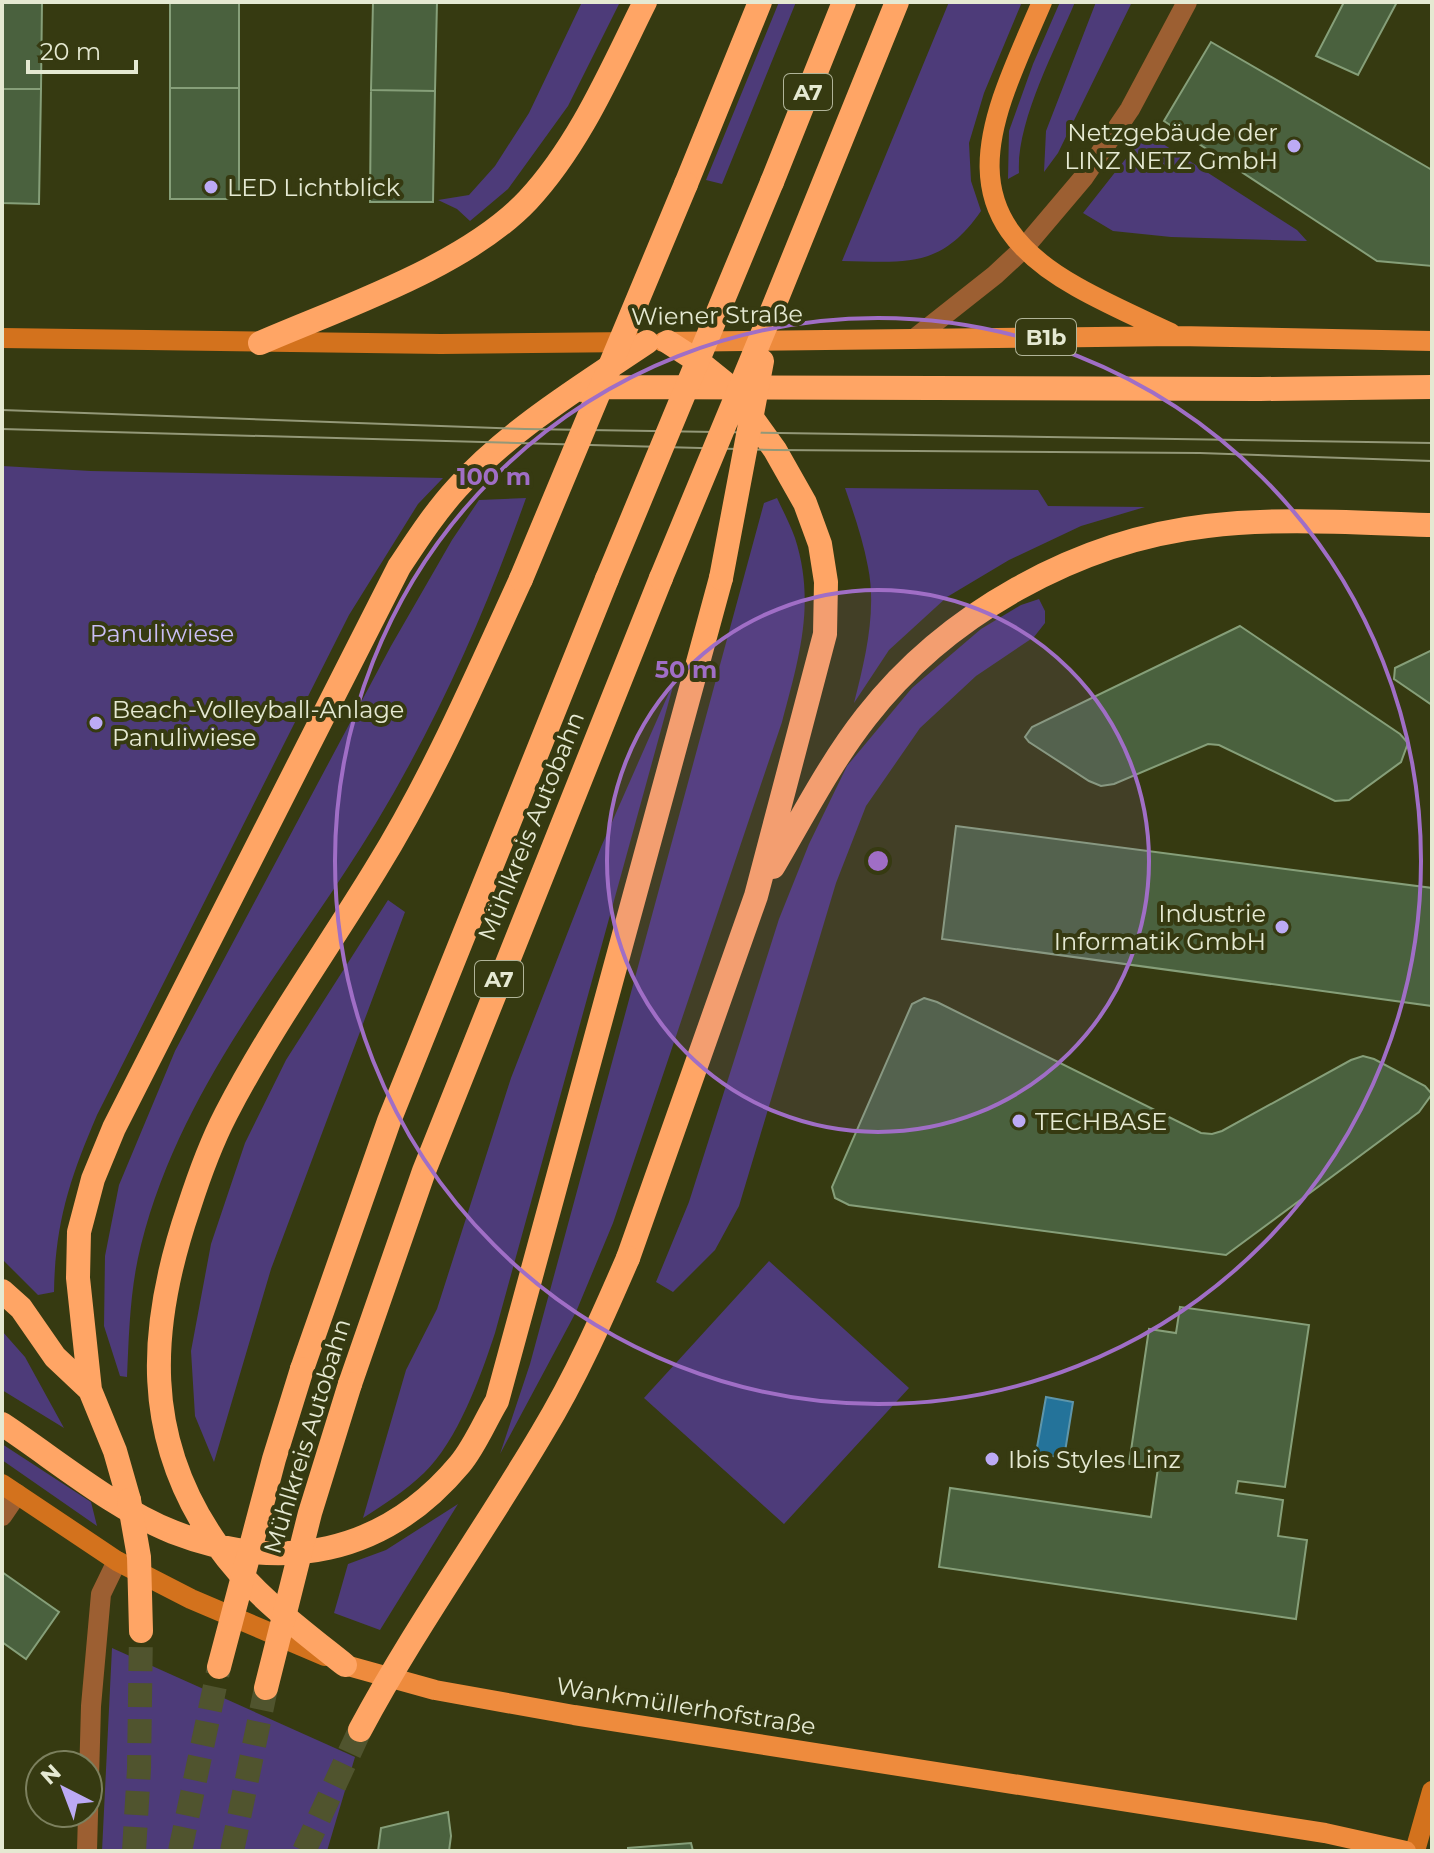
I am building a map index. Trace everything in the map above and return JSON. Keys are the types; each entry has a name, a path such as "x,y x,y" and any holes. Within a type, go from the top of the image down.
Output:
{"highway":[{"path":"260,343 441,262 497,227 527,202 554,168 591,110 645,2"},
{"path":"345,1665 267,1602 218,1546 182,1484 166,1432 160,1395 160,1319 174,1250 224,1117 268,1038 378,867 439,758 521,579 760,2"},
{"name":"Mühlkreis Autobahn","path":"219,1667 274,1459 302,1369 394,1107 844,2"},
{"name":"Mühlkreis Autobahn","path":"266,1688 310,1513 350,1384 424,1171 661,578 897,2"},
{"path":"2,1424 75,1476 171,1531 218,1546 271,1554 323,1550 371,1535 420,1505 461,1462 497,1401 721,578 771,313"},
{"path":"141,1631 139,1557 129,1500 115,1451 90,1390 78,1278 79,1232 98,1167 121,1114 399,567 458,487 507,442 565,397 657,342 699,362 730,387 775,450 805,503 820,544 826,582 825,634 756,896 628,1258 588,1350 542,1433 399,1658 360,1730"},
{"path":"565,397 596,387 1432,387"},
{"path":"756,896 844,747 868,715 924,654 979,613 1028,583 1086,557 1142,539 1206,526 1277,522 1432,525"},
{"path":"2,1291 21,1308 55,1357 90,1390"}],"main road":[{"path":"1042,2 999,109 990,152 989,183 994,204 1023,249 1076,287 1177,336"},
{"name":"Wiener Straße","path":"2,338 260,343 1177,336 1432,341"},
{"name":"Wankmüllerhofstraße","path":"10,1489 117,1561 191,1599 345,1665 435,1690 574,1715 1325,1833 1406,1851"},
{"path":"1415,1851 1432,1791"}],"street":[{"path":"914,339 1023,249 1084,177 1130,109 1187,2"},
{"path":"2,1516 10,1489"},
{"path":"87,1851 91,1706 101,1594 117,1561"}],"green space":[{"path":"582,2 620,2 568,106 508,189 470,221 457,209 438,200 469,195 495,166 529,113"},
{"path":"779,2 796,2 722,184 706,180"},
{"path":"949,2 1022,2 984,93 969,143 971,181 981,211 966,230 936,253 904,261 842,261"},
{"path":"1060,2 1075,2 1030,109 1020,153 1019,173 1008,179 1009,131"},
{"path":"1096,2 1132,2 1058,153 1044,172 1046,131"},
{"path":"1146,133 1297,230 1307,241 1171,237 1113,231 1083,213"},
{"name":"Panuliwiese","path":"2,466 91,471 443,478 418,504 349,615 97,1115 66,1201 57,1244 54,1292 38,1295 2,1259"},
{"path":"845,488 1038,490 1048,506 1145,507 1081,526 1009,560 947,597 889,650 854,703 866,653 871,601 866,557"},
{"path":"526,498 459,664 399,784 242,1025 183,1130 159,1186 141,1245 132,1294 127,1377 120,1376 104,1326 105,1256 119,1185 175,1051 391,646 452,540 479,500"},
{"path":"777,498 795,538 801,562 805,608 799,653 782,722 613,1223 576,1312 500,1454 530,1364 764,503"},
{"path":"1039,599 1045,611 1045,623 1034,637 976,676 920,728 866,806 836,883 739,1206 715,1250 673,1292 656,1282 689,1202 779,919 809,844 847,766 912,688 981,629 1021,605"},
{"path":"675,679 483,1369 467,1408 436,1460 410,1486 363,1518 406,1370 437,1309 511,1078 601,847"},
{"path":"388,900 405,912 271,1269 214,1462 195,1416 191,1351 211,1244 245,1143 286,1060"},
{"path":"769,1261 909,1388 784,1524 644,1398"},
{"path":"2,1331 25,1357 64,1428 2,1390"},
{"path":"2,1444 91,1502 97,1526 2,1460"},
{"path":"458,1504 380,1630 334,1613 348,1564 386,1550"},
{"path":"112,1648 355,1757 327,1851 102,1851"}],"water":[{"path":"1046,1397 1073,1402 1064,1458 1036,1453"}],"building":[{"path":"2,2 42,2 41,89 2,89"},
{"path":"170,2 239,2 239,88 170,88"},
{"path":"373,2 437,2 435,91 371,90"},
{"path":"1344,2 1397,2 1358,75 1316,56"},
{"name":"Netzgebäude der LINZ NETZ GmbH","path":"1211,42 1432,170 1432,266 1377,261 1164,121"},
{"path":"170,88 239,88 239,199 170,199"},
{"path":"2,89 41,89 39,204 2,203"},
{"path":"371,90 435,91 433,202 370,202"},
{"path":"1240,626 1400,734 1408,743 1401,762 1349,800 1335,801 1219,745 1208,744 1114,784 1101,786 1025,737 1032,727"},
{"path":"1432,650 1432,705 1394,679 1395,668"},
{"path":"956,826 1432,888 1432,1006 942,939"},
{"name":"TECHBASE","path":"924,998 1201,1133 1222,1131 1363,1056 1425,1086 1432,1094 1419,1112 1226,1255 849,1205 835,1198 832,1187 912,1004"},
{"path":"1180,1307 1309,1325 1285,1487 1238,1481 1236,1493 1283,1500 1278,1536 1307,1540 1296,1619 939,1567 950,1488 1151,1517 1158,1468 1129,1464 1149,1329 1176,1333"},
{"path":"2,1572 59,1612 26,1659 2,1642"},
{"path":"448,1812 449,1851 378,1851 381,1828"},
{"path":"691,1843 693,1851 628,1851 628,1848"}],"tunnel":[{"path":"134,1851 141,1631"},
{"path":"180,1851 219,1667"},
{"path":"232,1851 266,1688"},
{"path":"304,1851 360,1730"}],"tram line":[{"path":"2,410 525,429 1432,443"},
{"path":"2,429 775,450 1200,453 1432,461"}],"place":[{"name":"Netzgebäude der LINZ NETZ GmbH","path":"1294,146"},
{"name":"LED Lichtblick","path":"211,187"},
{"name":"Beach-Volleyball-Anlage Panuliwiese","path":"96,723"},
{"name":"Industrie Informatik GmbH","path":"1282,927"},
{"name":"TECHBASE","path":"1019,1121"},
{"name":"Ibis Styles Linz","path":"992,1459"}]}
